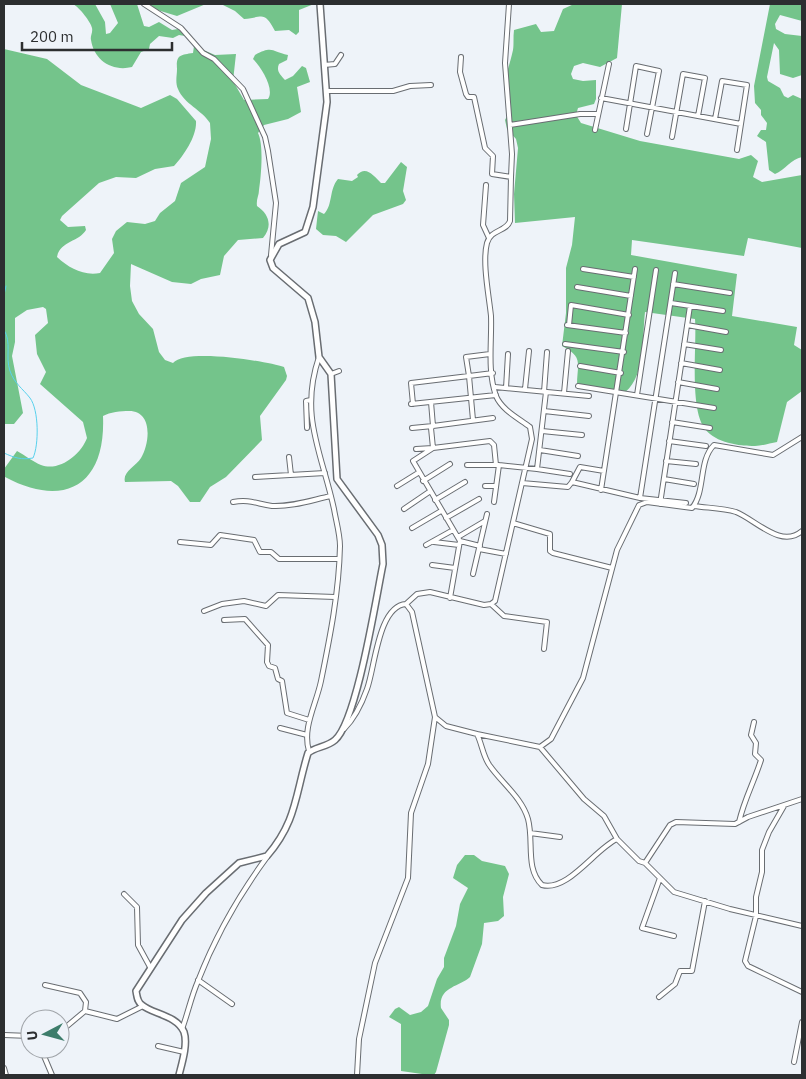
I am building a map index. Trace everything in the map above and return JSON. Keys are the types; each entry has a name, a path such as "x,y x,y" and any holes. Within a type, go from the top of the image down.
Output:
{"street":[{"path":"144,4 181,28 204,53 214,59 243,89 265,137 276,203 271,255 273,268 308,298 315,322 319,358 311,400 306,400 317,453 331,496 340,544 335,596 320,684 307,735 309,751 289,824 239,898 198,980 182,1029"},
{"path":"271,255 279,244 301,235 308,229 326,116 320,4"},
{"path":"489,238 497,230 509,224 512,154 505,63 509,4"},
{"path":"324,65 335,64 341,55"},
{"path":"461,57 460,72 466,94 468,97 474,96 485,148 493,156 492,174 511,177"},
{"path":"595,130 608,64"},
{"path":"626,129 636,66 659,71 647,134"},
{"path":"672,137 682,74 705,78 698,116"},
{"path":"715,119 722,81 746,85 737,150"},
{"path":"326,91 394,91 410,86 431,85"},
{"path":"601,98 741,124"},
{"path":"510,125 580,114 598,114"},
{"path":"486,185 483,225 489,238 486,256 491,318 490,354 496,395 505,408 530,427 532,439 497,596 491,604"},
{"path":"583,269 634,277"},
{"path":"601,490 621,373 635,269"},
{"path":"637,395 656,270"},
{"path":"640,498 675,273"},
{"path":"674,284 730,293"},
{"path":"577,287 632,296"},
{"path":"670,303 723,311"},
{"path":"626,333 568,325 571,305 629,316"},
{"path":"660,502 690,306"},
{"path":"687,325 726,332"},
{"path":"564,344 624,352"},
{"path":"684,344 721,350"},
{"path":"525,389 529,351"},
{"path":"564,393 568,351"},
{"path":"537,468 544,411 547,352"},
{"path":"473,420 466,357 490,354"},
{"path":"506,388 508,354"},
{"path":"319,358 332,374 337,479 343,490 378,535 383,554 380,580 357,689 342,731"},
{"path":"681,363 720,370"},
{"path":"580,366 621,373"},
{"path":"332,374 339,371"},
{"path":"493,373 411,382 412,404 496,395"},
{"path":"678,382 717,388"},
{"path":"578,386 714,408"},
{"path":"495,387 589,396"},
{"path":"431,402 433,448"},
{"path":"544,411 588,416"},
{"path":"307,428 308,413"},
{"path":"412,428 493,418"},
{"path":"672,422 710,428"},
{"path":"542,431 582,436"},
{"path":"694,506 708,454 714,445 773,455 802,438"},
{"path":"416,448 433,448 490,441 494,445 498,465 494,502"},
{"path":"669,441 706,446"},
{"path":"433,448 413,461 418,473 459,541 450,598"},
{"path":"540,450 578,456"},
{"path":"289,456 291,475"},
{"path":"666,461 696,464"},
{"path":"423,481 450,464"},
{"path":"468,465 537,468 570,474"},
{"path":"522,483 568,488 580,467 604,471"},
{"path":"255,477 325,473"},
{"path":"397,486 418,473"},
{"path":"664,479 694,484"},
{"path":"435,500 465,482"},
{"path":"572,482 686,509 694,506 737,513 784,537 796,536 802,531"},
{"path":"485,486 496,486"},
{"path":"404,509 429,492"},
{"path":"233,502 247,500 272,506 307,502 331,496"},
{"path":"446,518 479,500"},
{"path":"540,747 551,739 583,678 612,568 635,509 644,502 686,503"},
{"path":"412,528 441,511"},
{"path":"473,574 487,514"},
{"path":"459,541 485,521"},
{"path":"513,524 550,534 550,551 553,553 612,568"},
{"path":"426,545 453,530"},
{"path":"180,542 211,545 220,535 254,540 260,552 271,552 279,559 339,559"},
{"path":"433,542 459,541 506,554"},
{"path":"432,565 455,568"},
{"path":"309,751 334,741 358,709 368,688 382,630 388,617 397,607 406,604 417,594 424,593 491,604 504,616 548,622 544,649"},
{"path":"204,611 222,604 244,601 266,606 278,595 335,596"},
{"path":"357,1075 359,1039 375,963 408,878 411,813 428,764 436,717 412,612 406,604"},
{"path":"224,620 245,619 260,634 268,645 267,662 269,666 275,668 278,679 282,681 287,713 310,720"},
{"path":"436,717 446,726 540,747 584,799 604,816 618,839 639,861 646,863 674,892 756,916 802,926"},
{"path":"739,822 744,801 750,794 761,760 755,754 756,742 751,735 754,722"},
{"path":"280,728 307,735"},
{"path":"477,734 490,766 526,814 535,877 542,885 548,887 570,878 605,845 618,839"},
{"path":"646,863 670,825 676,822 731,825 748,817 802,799"},
{"path":"784,806 769,832 762,850 762,872 756,897 756,916 745,958 746,964 802,992"},
{"path":"530,833 560,837"},
{"path":"179,1075 185,1039 182,1029 168,1016 143,1006 138,999 136,991 182,920 206,893 239,863 267,856"},
{"path":"660,878 642,928 674,936"},
{"path":"124,894 137,907 138,945 150,967"},
{"path":"659,997 676,982 680,971 692,971 706,901"},
{"path":"198,980 232,1004"},
{"path":"45,985 80,992 86,1002 85,1011 70,1024"},
{"path":"85,1011 117,1019 143,1006"},
{"path":"794,1062 802,1022"},
{"path":"4,1035 20,1036"},
{"path":"158,1046 184,1052"},
{"path":"45,1059 52,1075"},
{"path":"4,1068 6,1075"}],"green space":[{"path":"73,4 95,4 105,22 106,34 110,33 118,23 110,4 137,4 144,26 149,27 159,22 172,30 178,29 185,36 179,35 173,38 159,36 150,44 149,49 141,52 132,67 118,68 111,66 100,59 96,53 91,40 91,25 81,11"},
{"path":"148,4 206,4 177,16 154,9"},
{"path":"221,4 314,4 299,10 299,32 296,35 289,30 275,31 268,20 263,17 244,19 235,11"},
{"path":"574,4 622,4 617,58 600,67 583,63 574,66 571,74 573,79 583,81 596,80 596,99 594,104 578,108 576,115 581,123 640,141 739,159 751,155 758,161 753,177 762,182 802,175 802,248 748,238 744,256 632,240 631,255 737,274 732,316 797,327 794,345 802,350 802,391 787,402 777,442 758,446 735,444 715,438 705,429 700,420 695,392 695,319 645,312 643,346 639,369 635,380 629,388 621,395 577,385 578,362 574,354 562,346 566,313 566,268 572,245 575,217 515,223 514,194 518,148 516,139 507,129 505,120 511,108 505,85 513,50 514,30 536,24 541,32 554,31 563,9"},
{"path":"770,4 802,4 802,21 780,15 775,24 776,29 785,34 802,36 802,75 793,78 780,74 779,50 774,43 767,77 768,81 780,88 784,96 788,98 793,95 802,99 802,157 775,174 769,170 766,142 757,136 761,130 766,130 767,123 761,115 761,110 755,103 754,86"},
{"path":"194,46 215,55 236,54 233,81 244,100 268,99 270,95 270,90 263,73 253,59 255,55 266,50 288,55 287,60 278,66 279,72 285,80 293,76 302,66 306,68 310,82 297,87 301,112 288,119 264,125 258,133 262,161 257,206 267,216 269,225 263,238 238,240 224,256 220,275 201,279 191,284 172,282 131,264 130,286 132,301 139,314 153,329 159,352 165,360 173,363 193,356 209,356 261,362 284,367 287,376 286,380 260,416 262,440 226,477 210,487 200,502 190,502 178,486 171,481 125,482 127,472 139,461 144,452 147,437 146,422 142,416 137,412 129,411 103,416 102,440 97,459 89,474 78,484 63,490 46,491 27,486 5,477 4,469 17,451 41,465 55,466 62,464 75,455 87,438 83,422 40,384 46,372 37,354 35,335 48,323 46,309 43,307 27,310 15,318 15,342 12,356 23,413 14,424 4,424 4,49 47,59 81,85 141,108 170,95 177,99 196,121 192,139 186,151 174,166 155,169 136,178 116,177 99,183 62,216 60,220 68,227 85,226 86,230 62,248 57,257 66,265 82,272 94,274 100,273 114,253 112,239 116,231 127,222 145,224 155,221 160,213 175,201 181,183 205,167 211,139 210,123 207,118 184,99 177,84 178,58 182,55 193,53"},
{"path":"401,162 407,167 403,191 406,200 403,204 373,215 346,242 336,236 323,235 316,229 318,211 324,214 327,210 333,187 338,179 352,181 358,177 357,175 360,172 367,171 381,183 385,183"},
{"path":"465,855 474,855 482,861 505,866 509,874 503,897 504,916 498,921 484,923 482,944 470,977 450,988 443,996 441,1008 449,1020 449,1025 436,1072 434,1075 429,1075 401,1071 401,1024 389,1017 399,1007 410,1015 421,1012 428,1006 437,979 444,967 444,958 456,926 460,904 468,888 453,878 457,865"}],"waterway":[{"path":"4,295 6,286"},
{"path":"4,330 8,340 10,371 16,382 33,403 37,428 33,458 18,458 4,453"}]}
